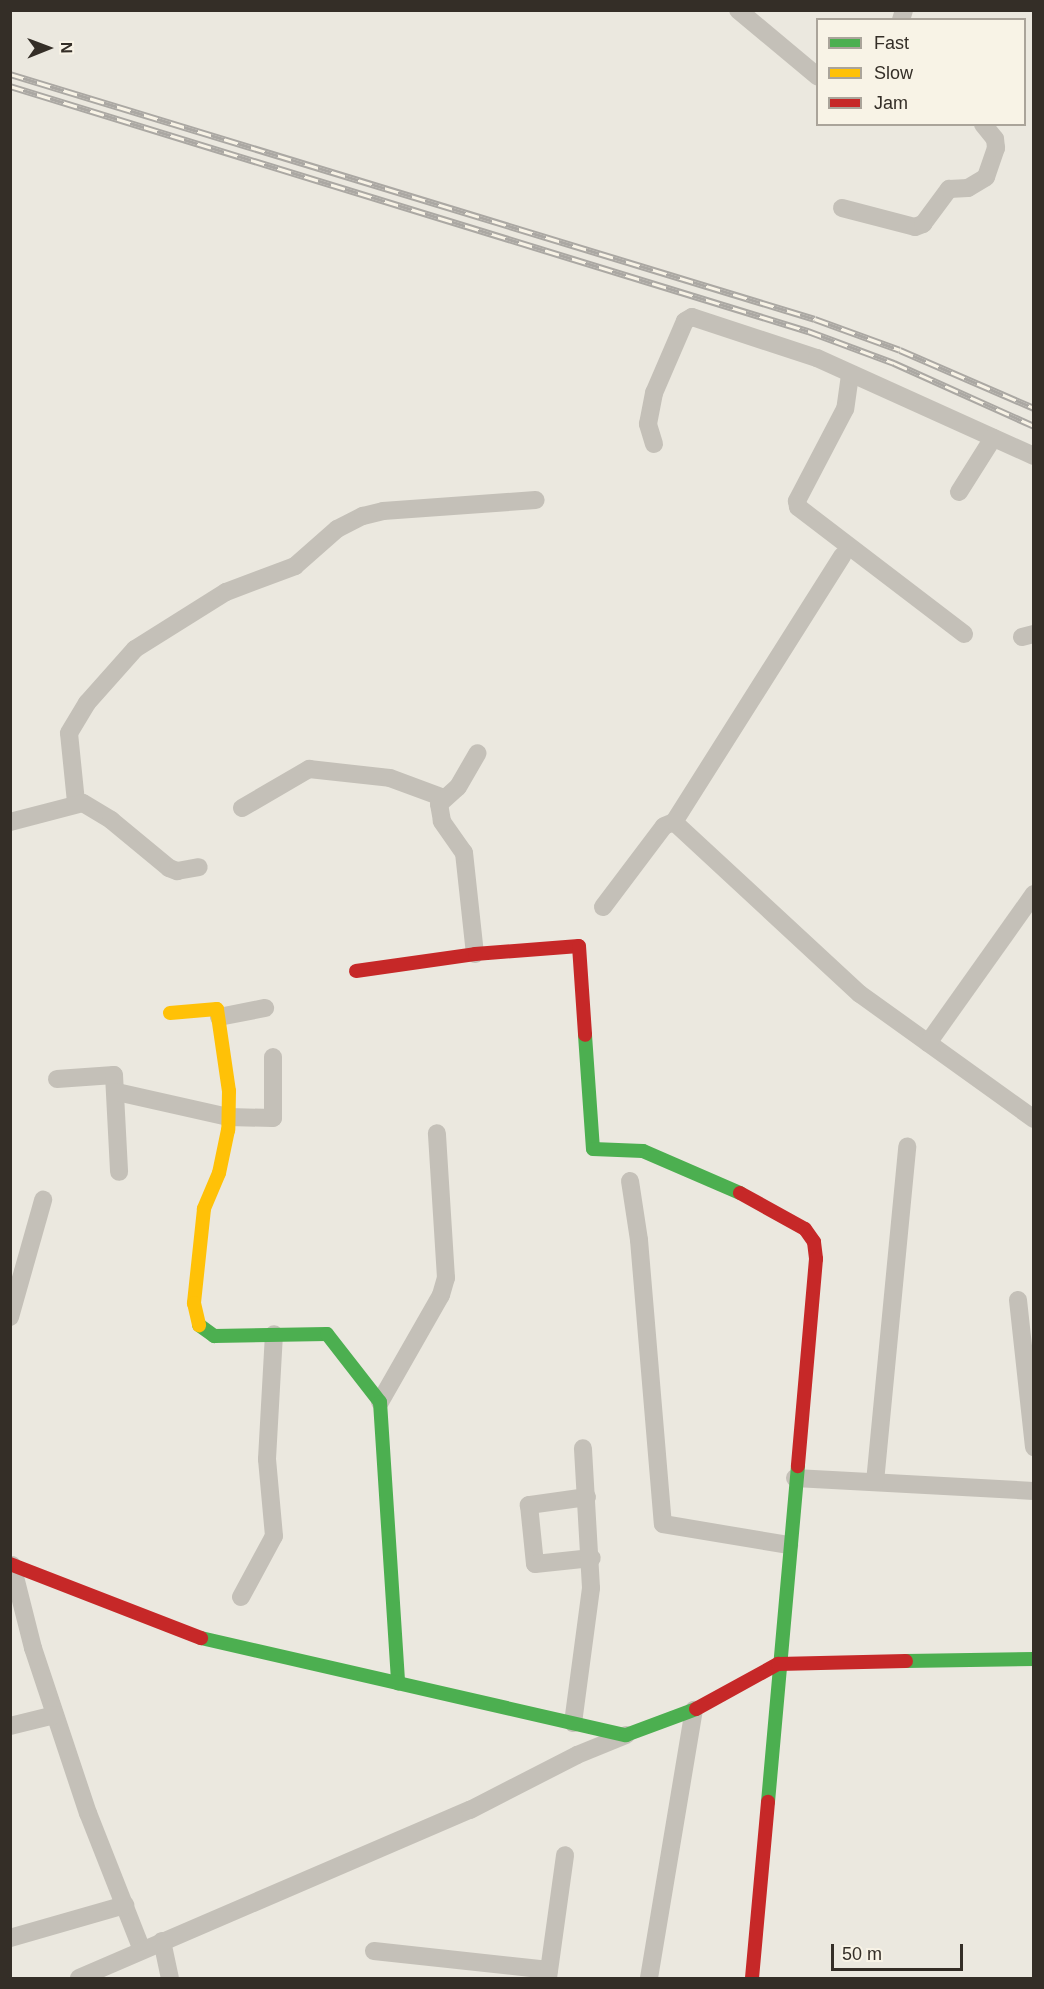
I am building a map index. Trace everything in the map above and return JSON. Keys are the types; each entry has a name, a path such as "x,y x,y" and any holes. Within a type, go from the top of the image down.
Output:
{"street":[{"path":"738,10 816,75"},
{"path":"842,208 915,227 923,224 949,189 968,188 986,177 996,148 995,139 985,126"},
{"path":"654,444 648,424 651,402 685,321 692,317 817,358 850,375 1034,456"},
{"path":"850,375 845,409 797,501 798,507 964,634"},
{"path":"959,492 993,438"},
{"path":"76,802 69,733 87,703 135,649 226,592 295,566 337,529 363,516 383,511 536,500"},
{"path":"603,907 664,826 674,822 842,556"},
{"path":"475,954 464,853 442,821 440,804 458,787 478,753"},
{"path":"242,808 309,769 390,778 444,798"},
{"path":"10,822 76,802 106,816 169,868 177,871 199,867"},
{"path":"674,822 860,994 1034,1119"},
{"path":"928,1043 1034,894"},
{"path":"356,971 475,954 579,946 593,1149 643,1151 746,1195 805,1229 814,1242 816,1259 778,1664 752,1978"},
{"path":"219,1017 265,1008"},
{"path":"170,1013 218,1009 228,1117 219,1173 204,1209 194,1303 196,1323 214,1336 327,1334 380,1402"},
{"path":"117,1092 228,1117 273,1118 273,1057"},
{"path":"57,1079 114,1075 117,1092 119,1172"},
{"path":"398,1683 380,1402 441,1295 446,1278 437,1133"},
{"path":"875,1482 907,1147"},
{"path":"630,1181 663,1524 789,1545"},
{"path":"10,1317 43,1200"},
{"path":"1018,1300 1034,1447"},
{"path":"241,1597 274,1536 267,1459 274,1334"},
{"path":"573,1723 591,1587 592,1558 583,1448"},
{"path":"795,1478 1034,1491"},
{"path":"587,1497 529,1505 535,1564 592,1558"},
{"path":"11,1564 196,1637 626,1735"},
{"path":"11,1564 55,1715 88,1813 142,1950"},
{"path":"79,1978 470,1810 577,1755 694,1710 778,1664 1034,1659"},
{"path":"649,1978 694,1710"},
{"path":"10,1726 55,1715"},
{"path":"374,1951 549,1974 565,1855"},
{"path":"10,1938 125,1905"},
{"path":"162,1941 170,1978"}],"railway":[{"path":"10,74 815,319 900,350 1034,408"},
{"path":"10,86 808,331 894,363 1034,426"}],"traffic: fast":[{"path":"585,1035 593,1149 643,1151 740,1193"},
{"path":"199,1325 214,1336 327,1334 380,1402 398,1683"},
{"path":"768,1802 798,1466"},
{"path":"201,1638 626,1735 696,1709"},
{"path":"906,1661 1034,1659"}],"traffic: slow":[{"path":"170,1013 217,1009 229,1091 228,1130 219,1173 204,1209 194,1303 199,1325"}],"traffic: jam":[{"path":"356,971 475,954 579,946 585,1035"},
{"path":"740,1193 805,1229 814,1242 816,1259 798,1466"},
{"path":"10,1564 201,1638"},
{"path":"696,1709 778,1664 906,1661"},
{"path":"752,1978 768,1802"}]}
